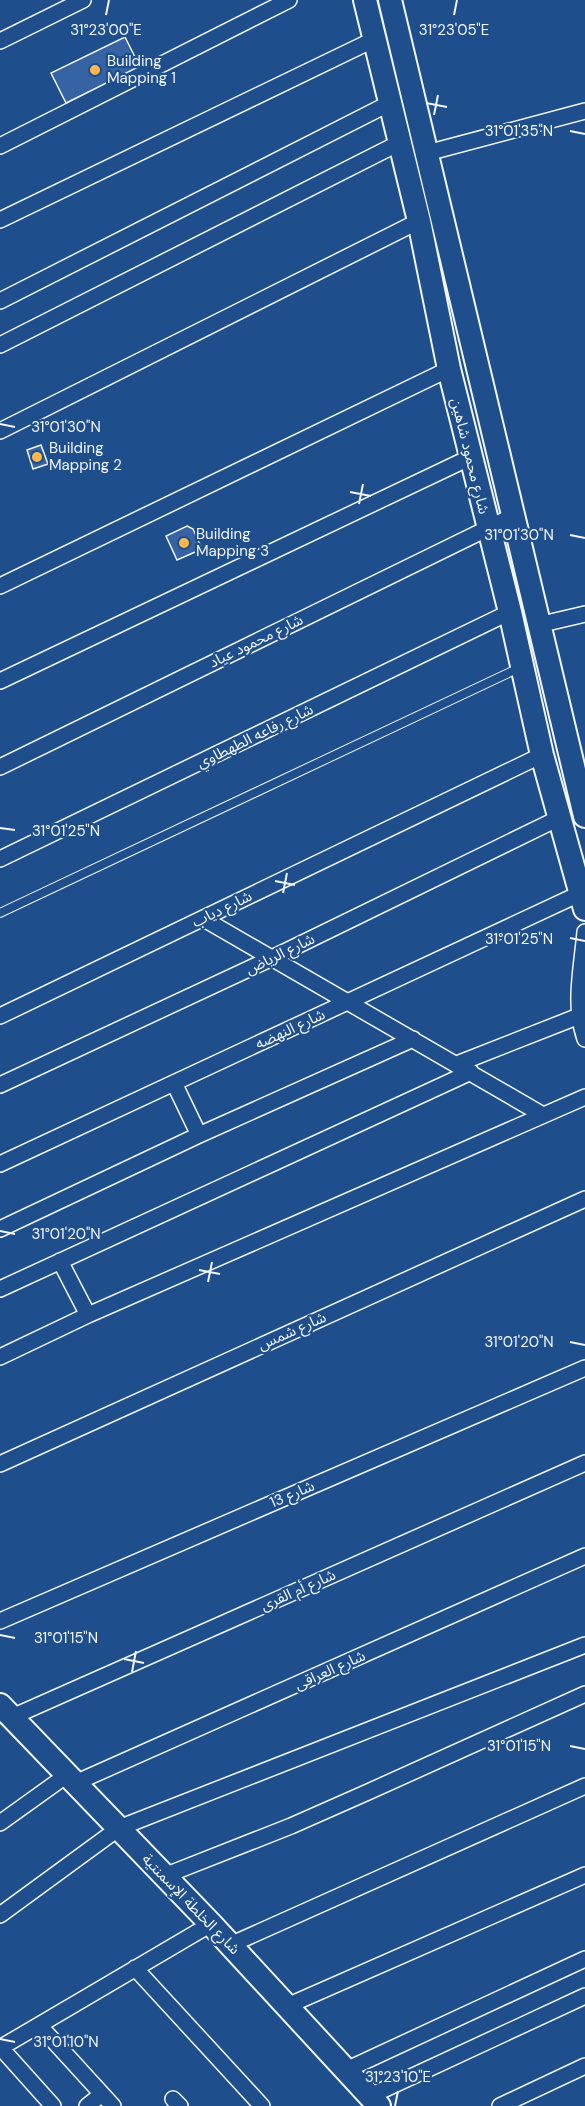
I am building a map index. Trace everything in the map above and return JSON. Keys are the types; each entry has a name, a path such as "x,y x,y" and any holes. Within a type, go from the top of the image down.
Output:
{"main road":[{"name":"شارع محمود شاهين","path":"365,0 392,102 449,369 510,612 542,755 582,902"},
{"name":"شارع محمود شاهين","path":"390,0 585,816"},
{"name":"شارع الخلطة الإسمنتية","path":"5,1714 119,1828 375,2101"}],"street":[{"path":"0,41 83,0"},
{"path":"0,146 289,0"},
{"path":"0,220 375,39"},
{"path":"0,301 392,102"},
{"path":"427,153 585,111"},
{"path":"0,345 401,142"},
{"path":"0,431 419,221"},
{"path":"0,586 449,369"},
{"path":"0,681 471,457"},
{"name":"شارع محمود عياد","path":"0,767 513,516"},
{"name":"شارع رفاعه الطهطاوي","path":"0,859 510,612"},
{"path":"538,625 585,615"},
{"name":"شارع دياب","path":"0,1016 542,755"},
{"name":"شارع الرياض","path":"0,1084 272,958 559,818"},
{"name":"شارع النهضه","path":"0,1164 349,1002 582,902"},
{"path":"204,919 543,1115"},
{"path":"585,932 579,1016 585,1039"},
{"path":"457,1064 579,1016"},
{"path":"0,1229 199,1135 414,1039"},
{"path":"0,1289 471,1072"},
{"path":"174,1083 199,1135"},
{"path":"0,1357 88,1315 585,1097"},
{"name":"شارع شمس","path":"0,1464 585,1199"},
{"path":"60,1261 88,1315"},
{"name":"شارع 13","path":"0,1621 585,1368"},
{"name":"شارع أم القرى","path":"5,1714 585,1462"},
{"name":"شارع العراقى","path":"0,1823 71,1779 585,1556"},
{"path":"0,1915 119,1828 585,1645"},
{"path":"164,1876 291,1826 585,1694"},
{"path":"230,1945 585,1786"},
{"path":"287,2006 585,1875"},
{"path":"53,2106 0,2048 210,1924"},
{"path":"346,2070 585,1959"},
{"path":"135,1968 262,2106"},
{"path":"375,2101 585,1996"},
{"path":"39,2025 114,2106"},
{"path":"500,2106 585,2066"},
{"path":"87,2106 102,2094"}],"lane":[{"path":"0,913 522,666"}],"building":[{"name":"Building Mapping 1","path":"125,37 140,67 66,103 51,73"},
{"name":"Building Mapping 2","path":"41,445 48,464 33,469 27,450"},
{"name":"Building Mapping 3","path":"187,526 193,529 202,549 177,560 166,536"}],"place":[{"name":"Building Mapping 1","path":"95,70"},
{"name":"Building Mapping 2","path":"37,457"},
{"name":"Building Mapping 3","path":"184,543"}]}
